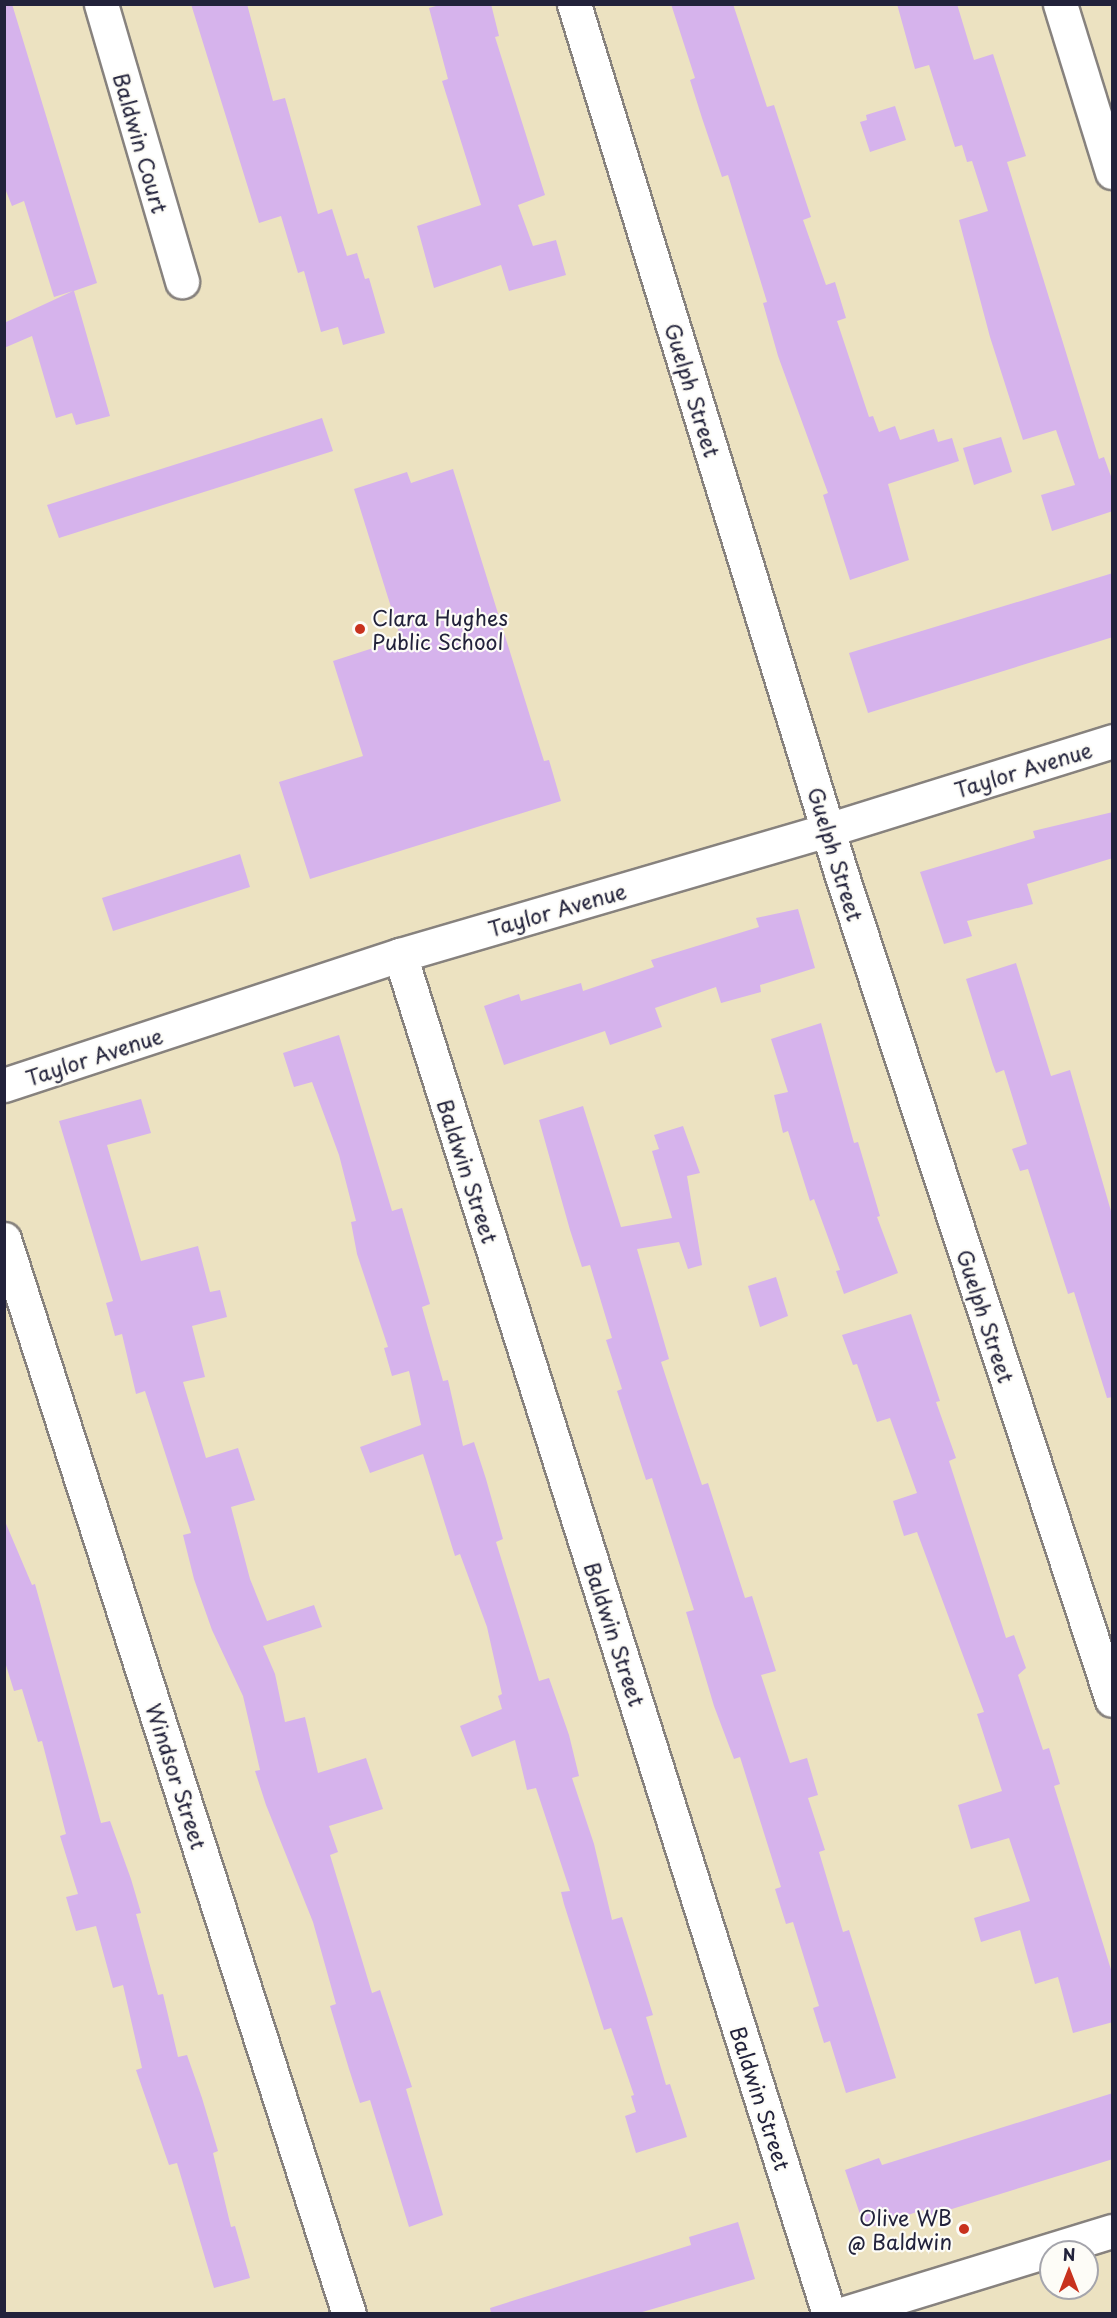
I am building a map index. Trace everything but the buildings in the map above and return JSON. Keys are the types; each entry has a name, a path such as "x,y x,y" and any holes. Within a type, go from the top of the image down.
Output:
{"street":[{"name":"Baldwin Court","path":"101,4 182,281"},
{"name":"Guelph Street","path":"574,4 827,830 1113,1700"},
{"path":"1060,4 1113,171"},
{"name":"Taylor Avenue","path":"4,1085 400,955 827,830 1113,741"},
{"name":"Baldwin Street","path":"400,955 829,2313"},
{"name":"Windsor Street","path":"4,1239 349,2313"},
{"path":"842,2313 1113,2231"}],"place":[{"name":"Clara Hughes Public School","path":"360,629"},
{"name":"Olive WB @ Baldwin","path":"964,2229"}]}
